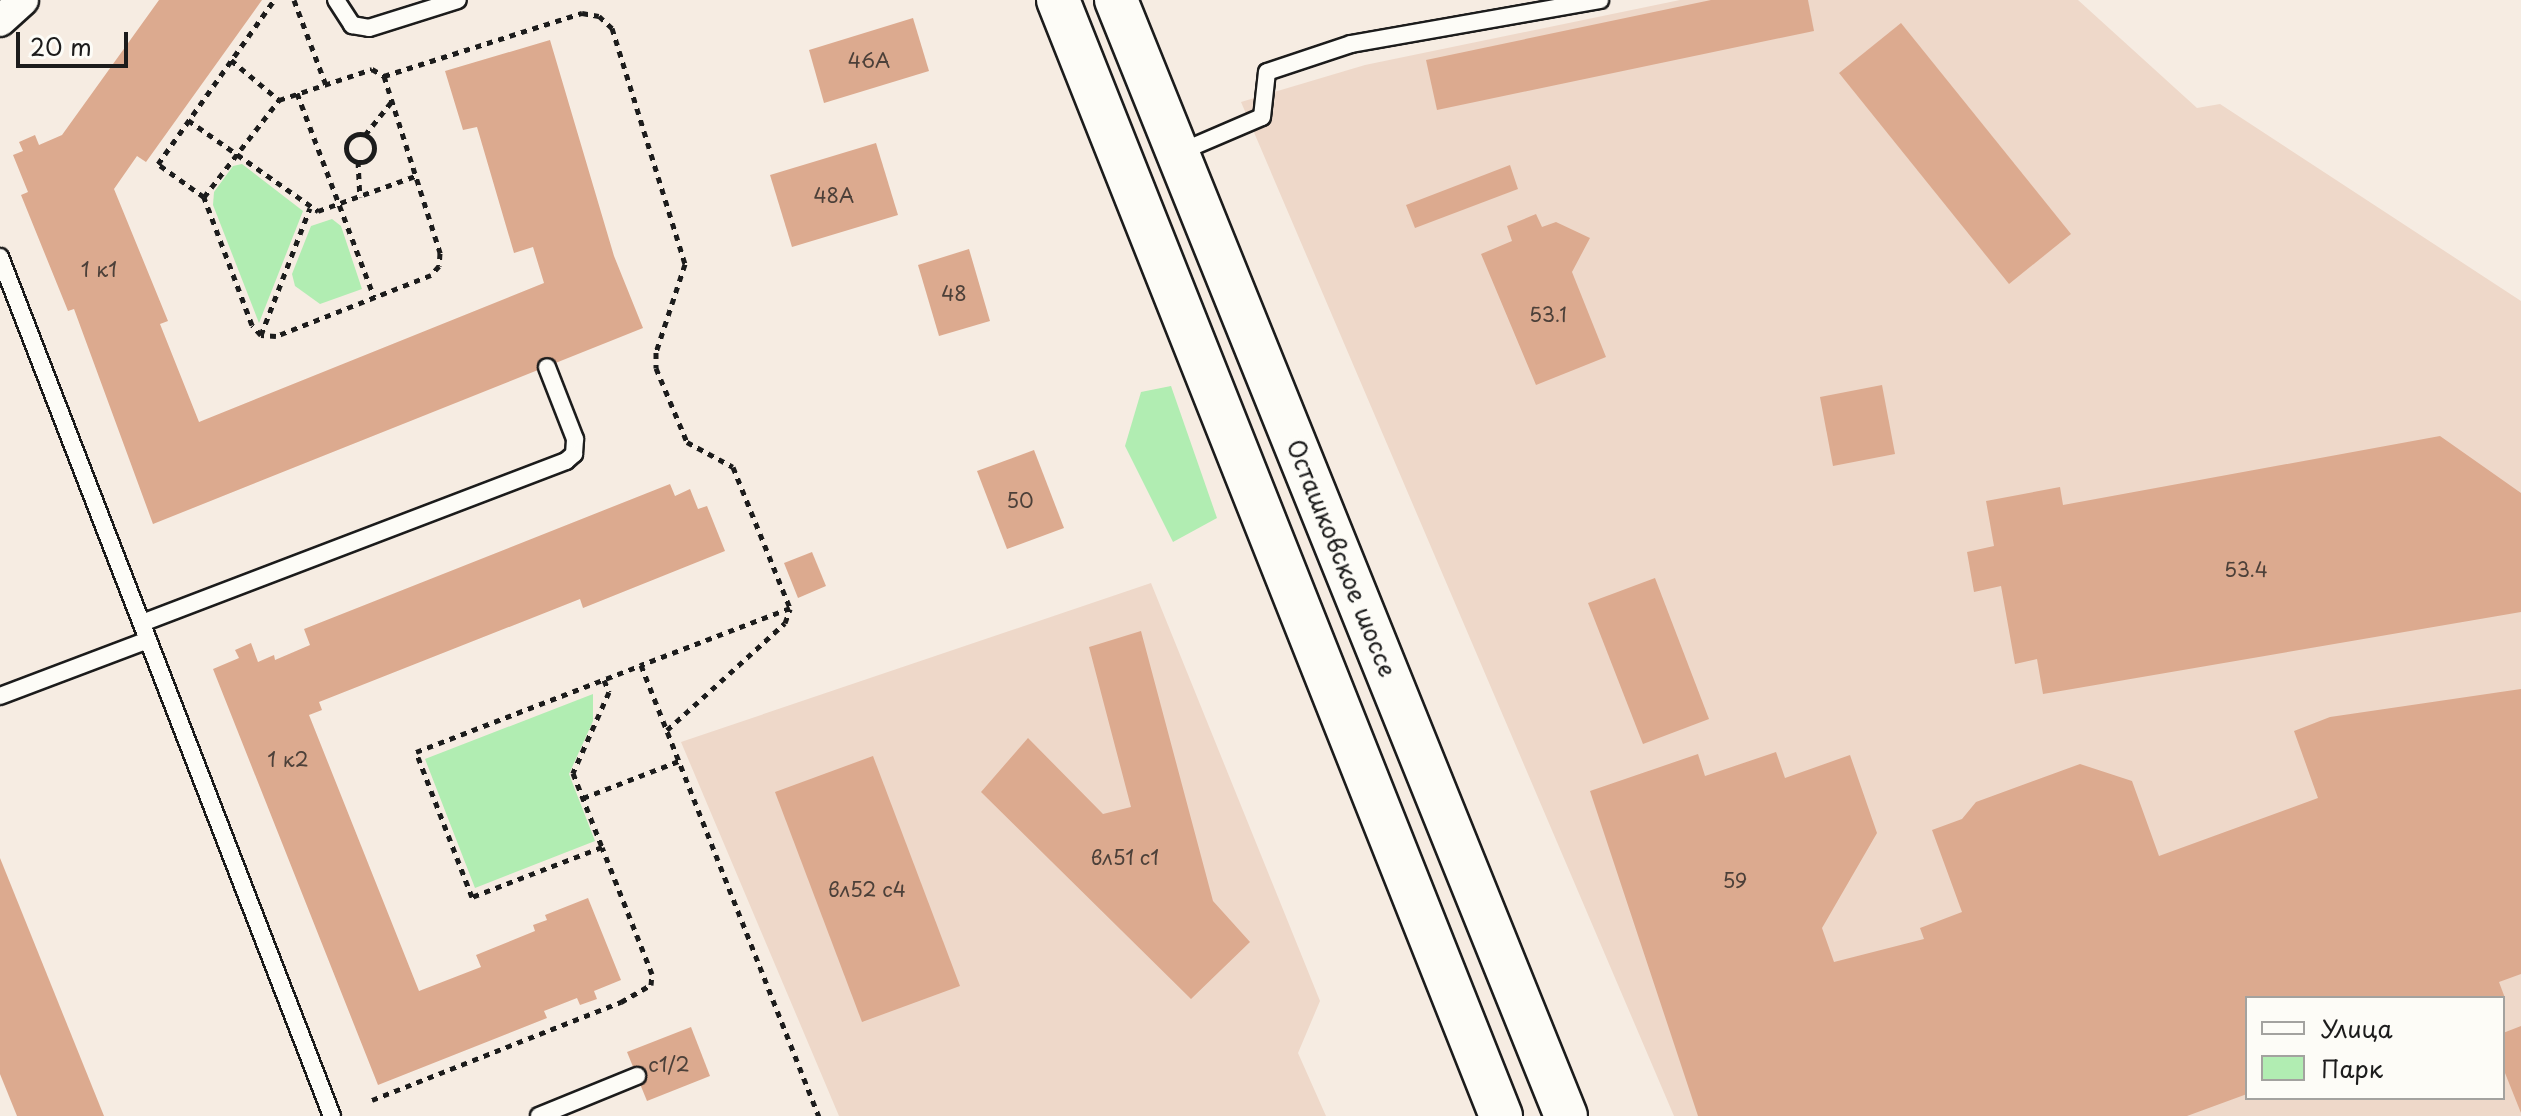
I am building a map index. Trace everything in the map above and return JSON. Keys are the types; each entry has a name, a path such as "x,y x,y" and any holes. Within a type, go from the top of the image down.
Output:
{"main road":[{"path":"1058,0 1501,1116"},
{"name":"Осташковское шоссе","path":"1116,0 1566,1116"}],"street":[{"path":"0,21 23,0"}],"lane":[{"path":"336,0 352,25 369,28 458,0"},
{"path":"1178,153 1262,117 1267,72 1351,44 1600,0"},
{"path":"0,257 332,1116"},
{"path":"142,623 566,461 574,454 575,439 547,367"},
{"path":"0,696 148,640"},
{"path":"539,1116 637,1076"}],"path":[{"path":"204,197 279,100 372,69 384,76 440,253 439,266 431,275 276,336 261,335 252,325 204,197 158,164 274,0"},
{"path":"294,0 326,85"},
{"path":"384,76 582,13 599,16 612,28 685,264 656,352 656,368 687,442 733,467 790,608 785,623 667,731"},
{"path":"231,60 279,100"},
{"path":"297,93 374,297"},
{"path":"358,161 346,153 346,144 351,137 365,135 392,101"},
{"path":"188,120 310,208 339,205 415,176"},
{"path":"358,161 371,156 373,146 365,135"},
{"path":"358,161 360,197"},
{"path":"261,335 310,208"},
{"path":"602,847 472,897 416,752 790,608"},
{"path":"641,665 819,1116"},
{"path":"372,1100 621,1002 651,985 652,974 573,773 609,692 604,680"},
{"path":"583,798 679,761"}],"shaded area":[{"path":"1680,0 2078,0 2197,108 2220,104 2521,301 2521,1116 1674,1116 1241,102 1365,65"},
{"path":"1151,583 1320,1001 1298,1053 1326,1116 839,1116 681,742"}],"green space":[{"path":"242,164 303,211 259,323 213,205 214,192 233,166"},
{"path":"332,219 341,226 362,289 320,304 295,286 292,274 311,226"},
{"path":"1171,386 1217,518 1173,542 1125,446 1141,392"},
{"path":"593,694 593,721 569,774 595,841 475,888 425,759"}],"building":[{"path":"159,0 262,0 146,162 137,156 114,189 168,321 160,324 199,422 544,283 533,247 514,253 477,127 463,130 445,71 550,40 614,256 643,328 153,524 74,309 68,311 21,195 28,192 13,155 23,151 19,142 35,135 39,145 62,135"},
{"path":"1711,0 1808,0 1814,31 1437,110 1426,60"},
{"path":"913,18 929,71 824,103 809,50"},
{"path":"1901,23 2071,234 2009,284 1839,73"},
{"path":"876,143 898,215 792,247 770,175"},
{"path":"1510,165 1518,189 1415,228 1406,205"},
{"path":"1536,214 1542,227 1556,222 1590,238 1572,272 1606,357 1536,385 1481,254 1512,241 1507,226"},
{"path":"969,249 990,321 939,336 918,265"},
{"path":"1882,385 1895,454 1833,466 1820,397"},
{"path":"2440,436 2521,493 2521,612 2043,694 2037,659 2015,664 2001,586 1974,592 1967,552 1994,546 1986,501 2060,487 2063,505"},
{"path":"1034,450 1064,528 1007,549 977,471"},
{"path":"670,484 675,496 690,489 698,509 707,506 725,551 583,608 580,599 319,702 322,710 309,715 419,991 481,967 476,955 535,931 533,925 547,920 545,915 588,898 621,980 594,991 597,999 580,1005 577,998 544,1011 547,1018 378,1085 213,669 239,658 235,650 251,643 258,662 274,655 275,660 310,645 304,629"},
{"path":"812,552 826,586 798,598 784,563"},
{"path":"1655,578 1709,719 1643,744 1588,603"},
{"path":"1141,631 1213,901 1250,942 1191,999 981,792 1028,738 1103,814 1131,807 1089,647"},
{"path":"2521,689 2521,974 2499,982 2504,996 2245,996 2245,1095 2187,1116 1698,1116 1590,791 1698,754 1705,776 1776,752 1785,778 1850,755 1877,833 1822,928 1834,962 1924,939 1920,928 1962,912 1932,830 1962,819 1976,802 2080,764 2132,781 2159,856 2318,798 2294,731 2330,717"},
{"path":"873,756 960,986 862,1022 775,792"},
{"path":"0,858 104,1116 17,1116 0,1074"},
{"path":"2521,1026 2521,1113 2505,1073 2505,1032"},
{"path":"691,1027 710,1076 647,1101 627,1052"}]}
